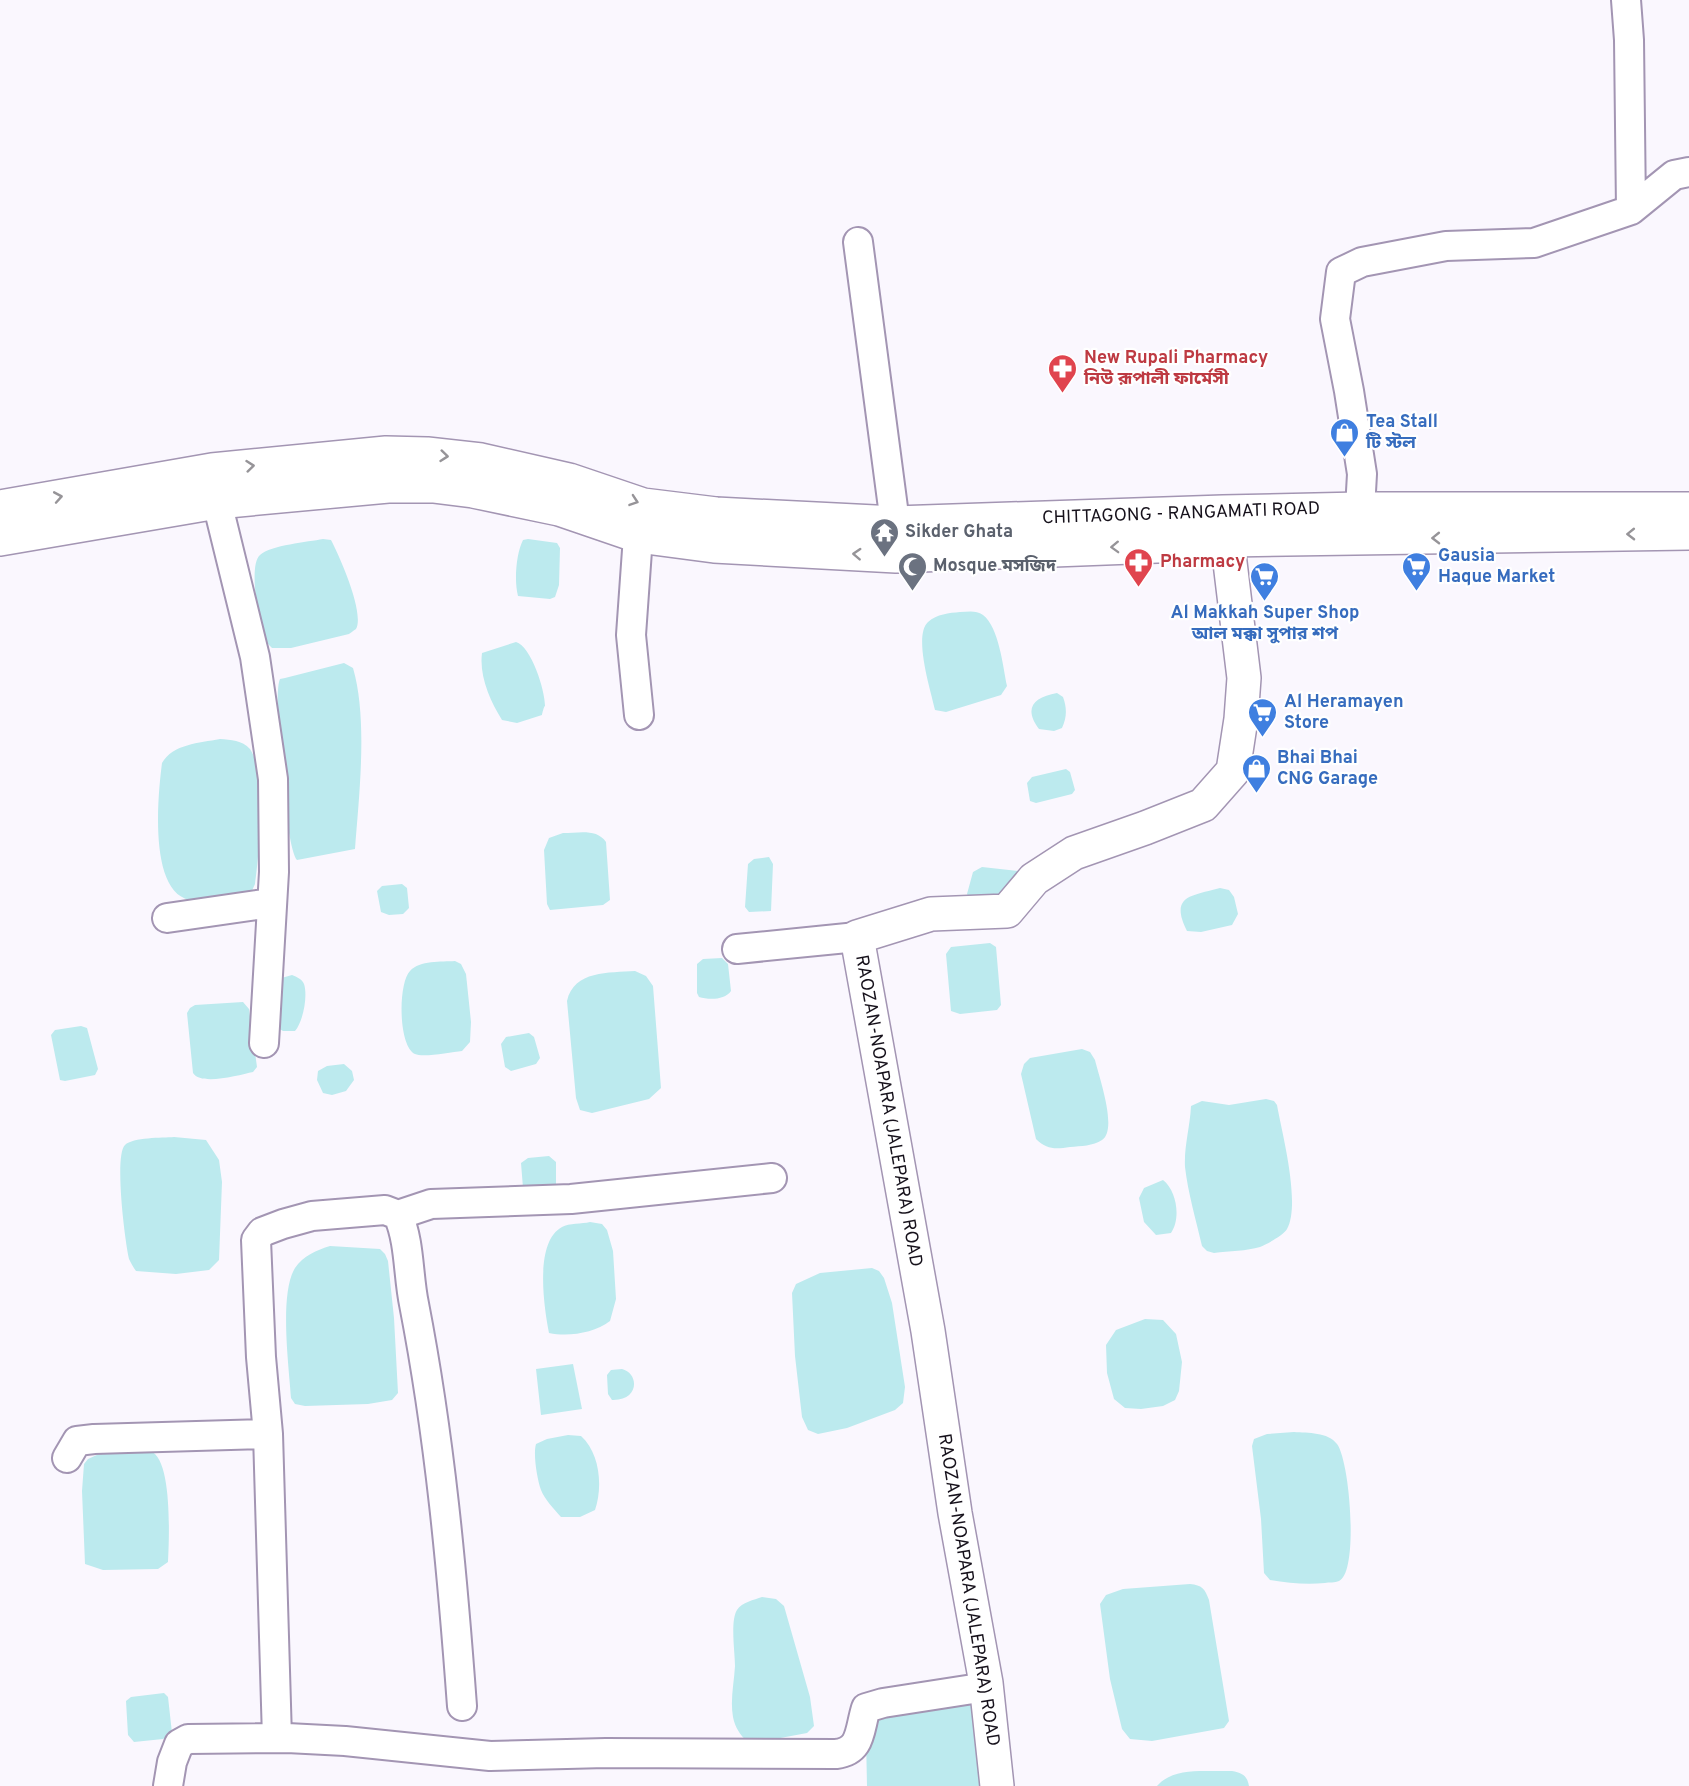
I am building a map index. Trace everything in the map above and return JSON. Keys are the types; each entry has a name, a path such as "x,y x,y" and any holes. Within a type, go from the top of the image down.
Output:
{"main road":[{"name":"CHITTAGONG - RANGAMATI ROAD","path":"0,507 212,470 386,453 427,454 481,460 569,480 643,505 716,514 895,524 1689,533"},
{"name":"CHITTAGONG - RANGAMATI ROAD","path":"0,539 217,502 366,487 433,486 473,491 559,509 638,536 714,546 896,556 1183,545 1226,526 1360,509 1689,509"},
{"name":"RAOZAN-NOAPARA (JALEPARA) ROAD","path":"997,1786 986,1687 955,1513 928,1331 857,937 931,914 1007,910 1034,879 1074,853 1203,805 1233,771 1241,719 1244,678 1226,526"}],"street":[{"path":"1626,0 1629,40 1631,210"},
{"path":"1360,509 1362,474 1335,319 1341,272 1362,262 1446,246 1534,243 1631,210 1674,174 1689,172"},
{"path":"858,242 895,524"},
{"path":"217,502 255,657 273,779 274,872 264,1043"},
{"path":"638,536 631,635 639,715"},
{"path":"167,918 271,903"},
{"path":"737,949 857,937"},
{"path":"277,1738 268,1434 261,1357 256,1240 262,1232 312,1216 385,1210 398,1215 431,1204 571,1199 772,1178"},
{"path":"398,1215 403,1227 411,1290 428,1378 446,1508 462,1706"},
{"path":"67,1458 77,1441 94,1438 268,1434"},
{"path":"168,1786 172,1762 179,1744 188,1739 277,1738 345,1741 490,1756 606,1753 848,1753 856,1745 866,1708 883,1702 986,1687"}],"water":[{"path":"323,539 331,540 350,584 357,610 356,629 349,634 291,648 272,648 264,637 257,608 255,570 257,561 260,555 272,549"},
{"path":"523,540 557,543 560,548 559,585 555,597 550,599 518,596 517,560"},
{"path":"960,612 978,612 993,628 1000,648 1007,686 1001,695 946,712 935,710 924,664 922,639 924,629 935,617"},
{"path":"516,642 522,645 532,660 543,690 545,706 542,715 517,723 502,720 486,688 482,670 482,653"},
{"path":"344,663 353,668 360,710 361,758 355,849 297,860 289,830 281,771 278,712 280,679"},
{"path":"1057,693 1063,697 1065,705 1066,716 1062,728 1054,731 1039,729 1032,715 1033,705 1042,697"},
{"path":"220,739 236,741 250,749 259,776 260,815 255,884 250,895 190,900 177,893 167,880 162,861 158,818 162,763 180,748"},
{"path":"1066,769 1070,772 1075,790 1072,794 1036,803 1030,801 1027,783 1032,777"},
{"path":"563,833 592,833 606,842 610,900 603,905 550,910 547,904 544,850 549,838"},
{"path":"769,857 773,864 771,911 749,912 745,907 748,864 754,859"},
{"path":"982,867 1019,871 1021,875 1006,895 970,899 967,894 973,872"},
{"path":"402,884 407,888 409,908 403,914 389,915 381,912 377,891 382,886"},
{"path":"1220,888 1229,890 1234,897 1238,914 1232,925 1201,932 1187,931 1182,919 1182,904 1193,896"},
{"path":"990,943 996,947 1001,1005 997,1010 960,1014 951,1011 946,954 951,947"},
{"path":"722,958 728,964 731,991 725,996 716,998 699,997 697,964 703,959"},
{"path":"455,961 461,964 466,974 471,1022 470,1042 462,1051 430,1055 415,1054 409,1049 403,1027 402,1000 406,978 414,967 419,965"},
{"path":"635,971 646,976 653,986 661,1088 649,1099 592,1113 580,1110 576,1098 567,1001 571,991 585,978 604,973"},
{"path":"292,975 301,979 304,984 304,1009 295,1031 283,1031 276,1027 278,979"},
{"path":"243,1002 249,1009 257,1067 253,1072 230,1077 204,1079 197,1077 193,1073 187,1013 190,1008 195,1005"},
{"path":"81,1026 87,1028 98,1069 95,1075 60,1080 51,1035 55,1030"},
{"path":"529,1033 534,1037 540,1058 536,1064 511,1071 505,1067 501,1044 506,1037"},
{"path":"1082,1049 1090,1052 1095,1060 1108,1115 1106,1134 1102,1140 1091,1145 1048,1147 1036,1139 1021,1074 1024,1064 1030,1058"},
{"path":"344,1064 352,1071 354,1080 346,1091 332,1095 323,1093 317,1080 318,1071 327,1066"},
{"path":"1266,1099 1274,1101 1277,1105 1289,1168 1292,1203 1291,1218 1287,1229 1279,1237 1260,1247 1214,1253 1207,1251 1202,1246 1185,1167 1191,1106 1202,1101 1229,1105"},
{"path":"174,1137 206,1140 219,1160 222,1182 219,1260 209,1270 176,1274 136,1271 129,1259 123,1218 120,1181 122,1152 129,1142 148,1138"},
{"path":"549,1156 556,1162 556,1189 523,1188 521,1163 528,1158"},
{"path":"1163,1180 1172,1191 1177,1213 1171,1233 1156,1235 1144,1222 1139,1198 1144,1188"},
{"path":"590,1222 602,1224 607,1230 613,1251 616,1299 610,1321 581,1333 549,1333 543,1276 547,1246 553,1235 562,1227"},
{"path":"330,1246 380,1249 388,1261 398,1393 392,1400 368,1404 305,1406 295,1404 291,1398 286,1331 287,1295 290,1280 295,1268 302,1260"},
{"path":"872,1268 879,1271 884,1278 892,1303 905,1387 903,1403 895,1410 847,1428 818,1434 808,1430 802,1417 795,1356 792,1293 796,1284 820,1273"},
{"path":"1145,1319 1163,1320 1176,1334 1182,1362 1179,1391 1175,1400 1163,1406 1141,1409 1125,1408 1114,1399 1107,1373 1106,1345 1116,1330"},
{"path":"573,1364 582,1409 541,1415 536,1369"},
{"path":"622,1369 632,1376 634,1386 628,1396 612,1400 608,1394 607,1375 611,1370"},
{"path":"1294,1432 1328,1437 1337,1444 1342,1454 1349,1492 1351,1538 1345,1573 1337,1582 1311,1584 1284,1582 1270,1580 1264,1573 1261,1519 1252,1446 1254,1439 1267,1434"},
{"path":"568,1435 581,1436 587,1443 598,1471 599,1491 595,1510 580,1517 561,1517 553,1508 541,1490 536,1467 536,1444 547,1439"},
{"path":"150,1451 157,1457 163,1468 166,1484 169,1519 168,1562 158,1569 103,1570 85,1564 82,1491 84,1464 88,1459 99,1454"},
{"path":"1190,1584 1202,1588 1209,1600 1229,1721 1224,1728 1152,1741 1130,1739 1122,1729 1110,1679 1100,1604 1106,1595 1123,1589"},
{"path":"762,1597 776,1599 784,1606 810,1697 814,1726 807,1733 747,1741 736,1727 732,1711 735,1666 734,1621 739,1607"},
{"path":"164,1693 168,1697 172,1733 163,1739 134,1742 128,1735 126,1701 131,1697"},
{"path":"970,1702 974,1711 981,1786 867,1786 866,1737 875,1717"},
{"path":"1192,1771 1232,1771 1244,1775 1249,1786 1157,1786 1172,1775"}],"place":[{"name":"New Rupali Pharmacy নিউ রূপালী ফার্মেসী","path":"1063,394"},
{"name":"Tea Stall টি স্টল","path":"1345,458"},
{"name":"Sikder Ghata","path":"884,558"},
{"name":"Pharmacy","path":"1139,588"},
{"name":"Mosque মসজিদ","path":"912,592"},
{"name":"Gausia Haque Market","path":"1417,592"},
{"name":"Al Makkah Super Shop আল মক্কা সুপার শপ","path":"1265,602"},
{"name":"Al Heramayen Store","path":"1263,738"},
{"name":"Bhai Bhai CNG Garage","path":"1256,794"}]}
